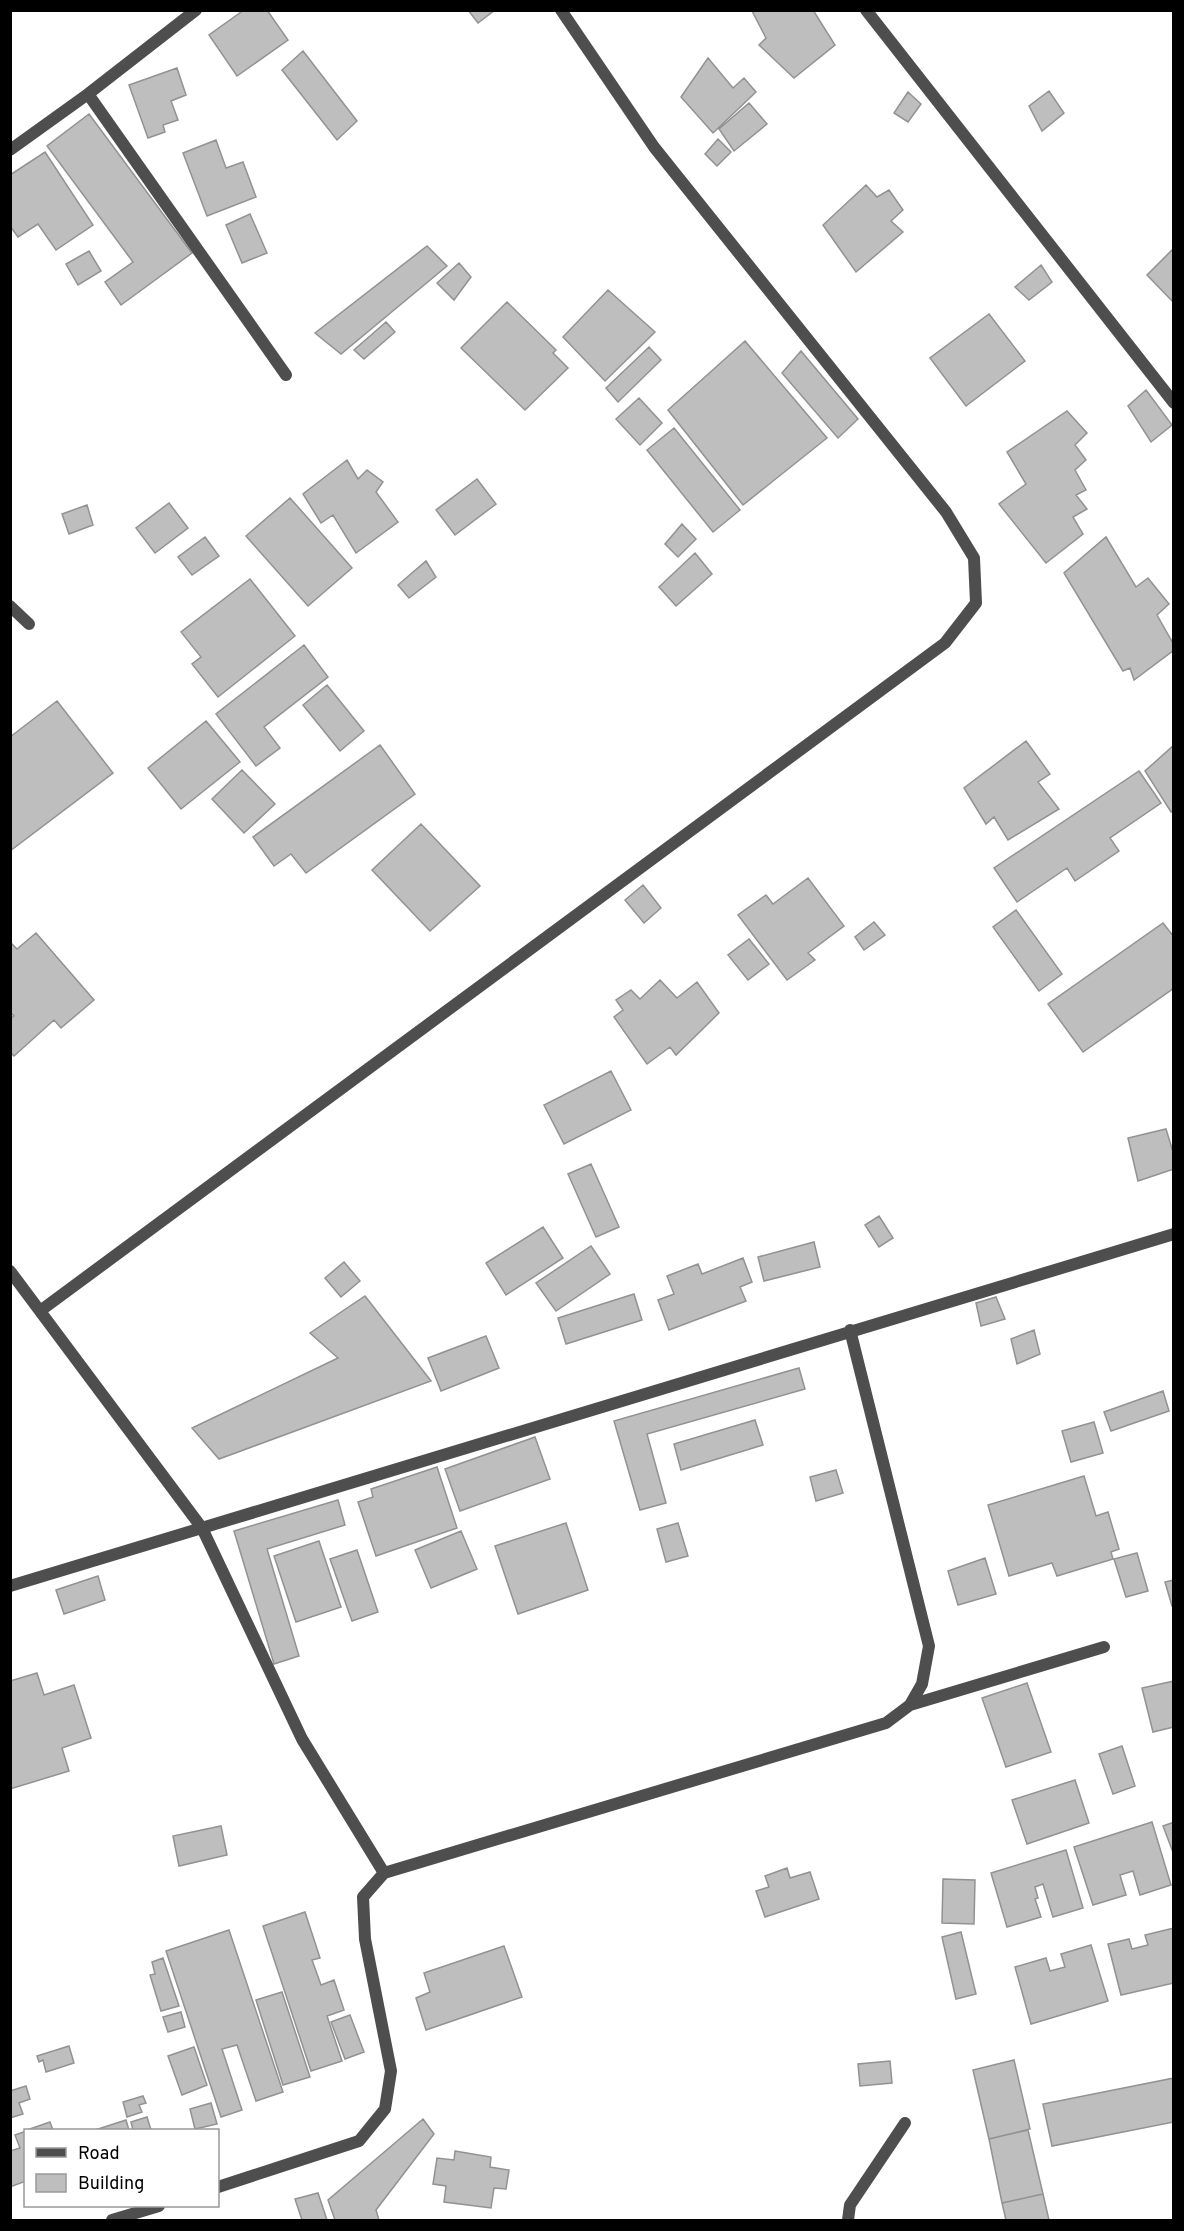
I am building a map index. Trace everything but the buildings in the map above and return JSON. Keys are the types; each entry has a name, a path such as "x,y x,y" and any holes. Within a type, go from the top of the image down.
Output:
{"street":[{"path":"10,150 88,94 196,10"},
{"path":"40,1311 945,643 976,603 974,558 946,512 654,147 561,10"},
{"path":"866,10 1173,403"},
{"path":"88,94 286,375"},
{"path":"10,606 28,624"},
{"path":"10,1586 1173,1234"},
{"path":"10,1271 202,1528 302,1739 384,1873"},
{"path":"850,1330 929,1646 922,1684 910,1705"},
{"path":"219,2187 359,2141 385,2109 391,2071 364,1939 363,1897 384,1873 886,1723 910,1705 1104,1647"},
{"path":"848,2220 850,2205 905,2123"},
{"path":"112,2220 153,2207"}]}
